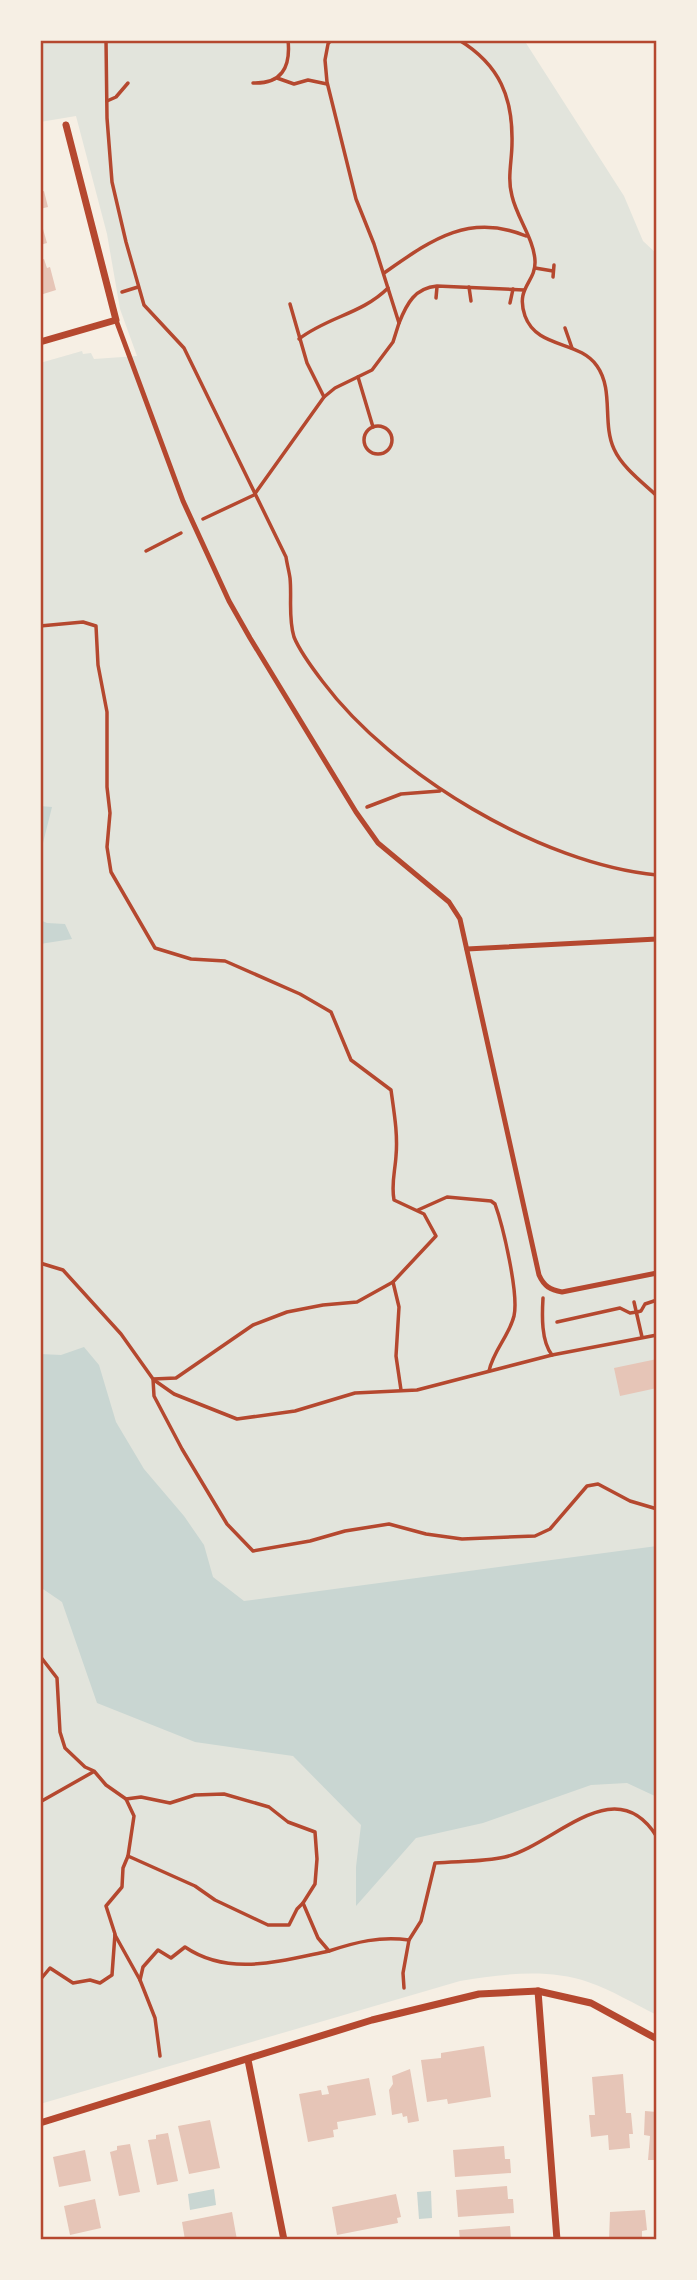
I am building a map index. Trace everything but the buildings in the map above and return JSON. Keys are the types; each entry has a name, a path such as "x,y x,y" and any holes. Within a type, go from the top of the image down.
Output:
{"street":[{"path":"40,342 116,320 66,125"},
{"path":"538,1991 557,2240"},
{"path":"40,2123 372,2020 479,1993 538,1991 591,2003 657,2039"},
{"path":"248,2060 284,2240"}],"lane":[{"path":"116,320 194,525 229,601 250,638 356,812 378,843 449,902 460,919 543,1284 552,1291 562,1292 657,1273"},
{"path":"467,949 657,939"}],"path":[{"path":"106,40 112,182 144,304 184,348 286,557 290,579 290,612 295,637 315,671 344,709 378,742 442,791 484,817 533,840 599,864 657,875"},
{"path":"253,83 267,83 278,78 287,60 288,40"},
{"path":"331,40 325,60 327,84 356,199 384,273 399,323"},
{"path":"459,40 472,48 498,77 512,108 513,146 509,170 512,195 534,253 535,268 524,290 522,304 527,322 550,342 586,355 599,368 605,382 614,449 626,466 657,496"},
{"path":"278,78 294,84 308,80 327,84"},
{"path":"107,101 116,97 128,83"},
{"path":"384,273 436,240 473,226 508,229 527,237"},
{"path":"535,268 554,268 553,277"},
{"path":"436,298 437,286"},
{"path":"117,293 139,287"},
{"path":"194,525 254,495 324,397 335,388 372,370 384,356 414,295 425,287 524,290"},
{"path":"468,299 469,287"},
{"path":"299,339 326,321 348,315 370,304 388,288"},
{"path":"510,303 513,289"},
{"path":"290,304 307,363 324,397"},
{"path":"565,328 572,348"},
{"path":"358,377 373,428"},
{"path":"379,426 389,432 392,444 384,453 378,454 367,449 365,437 373,428 379,426"},
{"path":"146,551 181,533"},
{"path":"40,626 83,622 96,626 98,665 107,712 107,786 110,813 107,847 111,872 155,948 191,959 225,961 300,994 331,1012 351,1060 391,1090 397,1127 391,1185 394,1200 424,1214 436,1236 393,1282 357,1302 287,1312 253,1325 176,1378 153,1379"},
{"path":"374,804 401,794 442,791"},
{"path":"418,1210 447,1198 491,1201 495,1204 516,1302 513,1319 491,1361 489,1371"},
{"path":"40,1263 63,1270 121,1334 153,1379 174,1394 237,1419 295,1411 355,1393 417,1390 552,1355 657,1335"},
{"path":"393,1282 399,1307 396,1356 401,1391"},
{"path":"543,1284 543,1322 548,1350 552,1355"},
{"path":"557,1322 620,1308 630,1313 637,1312 641,1311 645,1304 657,1300"},
{"path":"634,1302 642,1338"},
{"path":"153,1379 154,1396 182,1450 227,1524 253,1551 390,1524 426,1534 462,1539 535,1536 551,1528 587,1486 598,1483 629,1501 657,1509"},
{"path":"40,1656 57,1678 60,1732 65,1748 85,1767 94,1771 106,1785 126,1798 134,1816 128,1856 123,1868 122,1887 106,1906 115,1934 140,1980 155,2018 160,2056"},
{"path":"40,1802 94,1771"},
{"path":"126,1798 141,1797 170,1803 195,1795 224,1794 269,1807 288,1822 315,1832 315,1884 289,1925 268,1925 215,1900 195,1886 128,1856"},
{"path":"404,1987 403,1973 409,1940 421,1921 435,1863 507,1856 586,1816 614,1807 646,1820 657,1837"},
{"path":"303,1903 318,1938 329,1951"},
{"path":"40,1980 50,1968 73,1983 90,1980 100,1983 108,1980 113,1975 115,1934"},
{"path":"140,1980 143,1967 158,1950 171,1958 185,1947 201,1958 234,1965 266,1964 329,1951 360,1940 409,1940"}],"shaded area":[{"path":"40,40 524,40 624,196 643,241 657,254 657,2015 606,1989 573,1978 524,1974 476,1978 40,2104 40,363 82,351 83,354 91,353 94,359 137,356 120,309 107,234 76,116 40,122"},
{"path":"40,806 52,807 40,855"},
{"path":"40,920 65,924 72,939 40,944"},
{"path":"84,1347 99,1365 116,1422 144,1469 184,1516 204,1545 213,1577 244,1601 657,1546 657,1797 627,1783 591,1785 483,1823 416,1838 356,1906 356,1867 361,1825 293,1756 195,1742 97,1703 62,1602 40,1587 40,1354 61,1355"},
{"path":"214,2189 216,2205 190,2210 188,2194"},
{"path":"431,2191 432,2218 419,2219 417,2192"}]}
